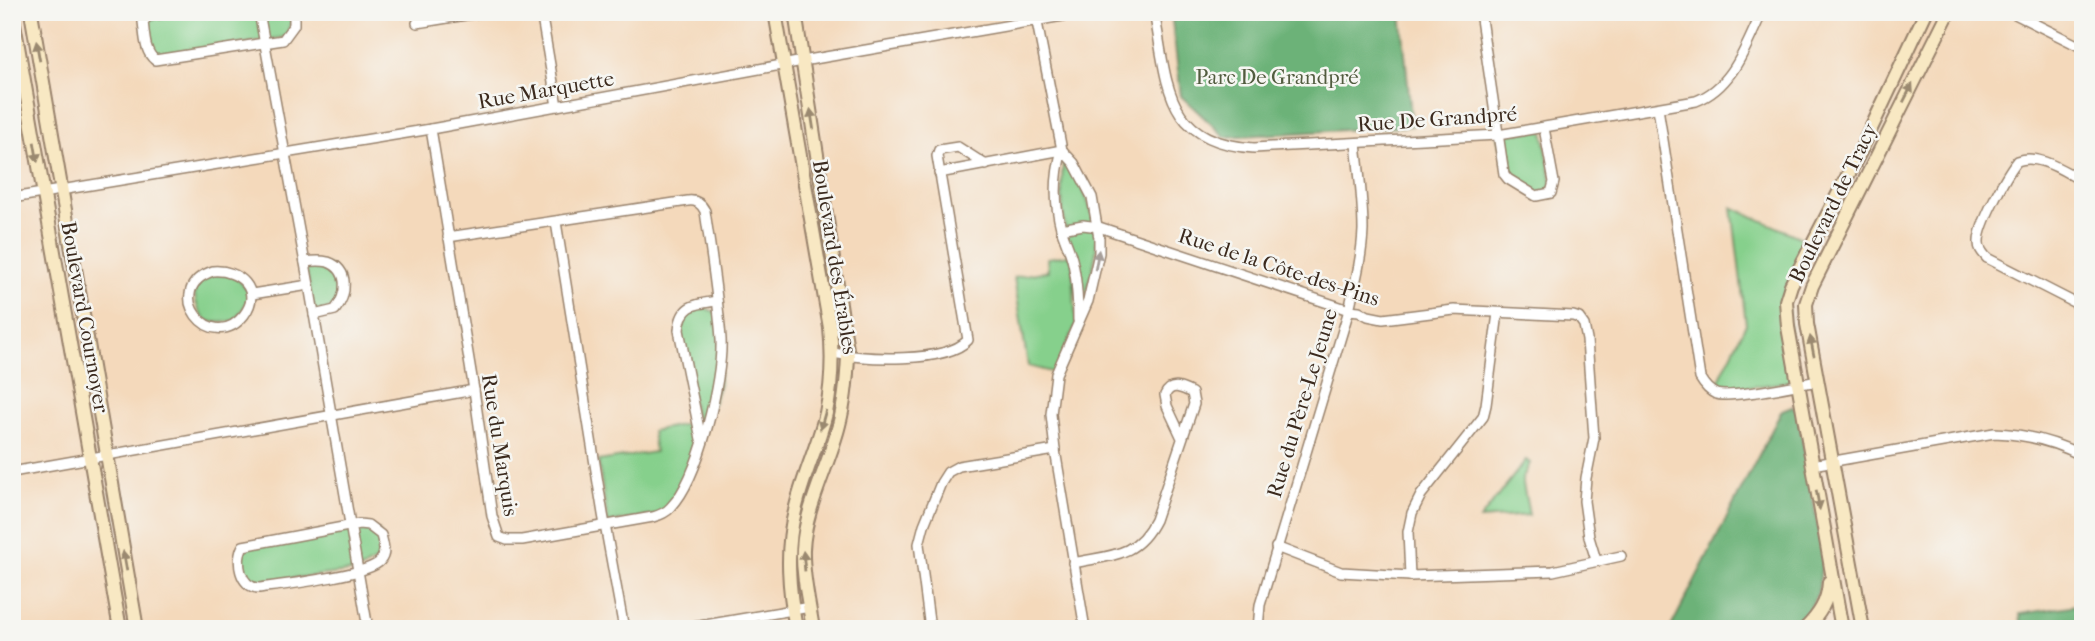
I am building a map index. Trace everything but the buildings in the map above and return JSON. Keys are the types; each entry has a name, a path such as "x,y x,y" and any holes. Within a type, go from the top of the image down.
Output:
{"street":[{"name":"Boulevard Cournoyer","path":"12,12 120,629"},
{"name":"Boulevard Cournoyer","path":"31,12 137,629"},
{"path":"174,12 148,16 143,22 147,50 155,60 283,40 294,25 294,12"},
{"path":"259,12 368,629"},
{"path":"417,23 484,12"},
{"path":"541,12 557,106"},
{"name":"Boulevard des Érables","path":"775,12 833,353 825,415 795,509 791,530 789,564 796,629"},
{"name":"Boulevard des Érables","path":"795,12 848,356 839,426 810,513 804,541 803,557 813,629"},
{"name":"Rue Marquette","path":"12,198 431,129 1036,16 1086,12"},
{"name":"Rue De Grandpré","path":"1154,12 1163,69 1171,98 1188,124 1205,137 1225,145 1254,148 1498,135 1696,101 1717,91 1731,74 1762,12"},
{"path":"1480,12 1504,174 1536,196 1550,193 1554,182 1544,128"},
{"name":"Boulevard de Tracy","path":"1842,629 1786,317 1788,293 1926,12"},
{"name":"Boulevard de Tracy","path":"1863,629 1807,324 1806,304 1949,12"},
{"path":"2011,12 2083,48"},
{"path":"1036,16 1062,150 1056,186 1061,229 1072,258 1078,299 1078,326"},
{"path":"1658,108 1700,379 1718,395 1818,381"},
{"name":"Rue du Marquis","path":"431,129 448,237 474,390 492,516 499,537 522,540 653,517 670,509 693,472 702,444 720,359 717,300 705,211 698,202 688,201 448,237"},
{"name":"Rue du Père-Le Jeune","path":"1258,629 1260,605 1276,547 1349,310 1358,270 1363,207 1356,143"},
{"path":"833,353 874,359 913,357 947,351 963,345 968,340 937,156 939,150 950,147 962,149 986,165"},
{"path":"939,173 1062,150"},
{"path":"1062,150 1074,163 1092,197 1099,227 1097,261 1088,301 1056,374 1051,414 1085,629"},
{"path":"2083,181 2046,162 2029,158 2017,161 1983,224 1979,242 1980,249 1987,258 2083,307"},
{"path":"1852,166 1868,174"},
{"path":"556,222 624,629"},
{"name":"Rue de la Côte-des-Pins","path":"1061,229 1083,225 1099,227 1383,319 1446,311 1579,318 1584,325 1587,340 1594,429 1584,501 1595,560"},
{"path":"304,262 329,263 342,273 344,279 342,299 335,310 314,315"},
{"path":"213,271 240,279 252,294 250,307 240,320 228,327 211,328 192,313 190,304 193,286 197,279 213,271"},
{"path":"252,294 309,285"},
{"path":"702,444 679,324 691,305 717,300"},
{"path":"1410,576 1408,531 1412,513 1421,495 1483,417 1498,313"},
{"path":"1073,562 1119,554 1135,547 1155,520 1194,404 1192,393 1176,386 1170,388 1165,395 1167,406 1182,438"},
{"path":"12,472 474,390"},
{"path":"1812,466 1994,433 2026,435 2082,453"},
{"path":"930,629 919,544 924,525 945,476 959,466 1055,450"},
{"path":"350,525 368,525 381,535 383,558 374,566 254,589 245,582 239,554 243,546 350,525"},
{"path":"1276,547 1341,572 1410,576 1553,572 1621,556"},
{"path":"1805,629 1826,602 1829,565"},
{"path":"682,629 810,607"}],"green space":[{"path":"172,12 294,12 286,37 156,57 149,53 143,22"},
{"name":"Parc De Grandpré","path":"1171,12 1401,12 1412,126 1225,137 1181,96"},
{"path":"1543,130 1552,183 1548,191 1536,193 1508,175 1498,135"},
{"path":"1063,164 1071,166 1090,206 1095,227 1095,257 1081,314 1064,221"},
{"path":"1732,207 1808,241 1786,288 1794,381 1722,391 1715,388 1746,324"},
{"path":"1068,255 1072,260 1076,325 1055,373 1028,366 1014,277 1048,271 1047,258"},
{"path":"305,262 329,265 343,280 339,304 314,315"},
{"path":"204,274 234,275 252,294 236,320 210,321 201,315 194,290"},
{"path":"696,305 718,313 720,383 685,485 662,514 608,523 598,461 655,452 652,431 696,422 680,331 686,311"},
{"path":"1792,406 1797,410 1823,554 1818,593 1803,622 1791,629 1670,629 1782,410"},
{"path":"1526,460 1530,463 1522,479 1529,515 1480,519"},
{"path":"353,526 379,531 382,557 358,571 258,582 247,580 242,564 243,546"},
{"path":"2083,604 2083,629 2022,629 2020,614"}]}
